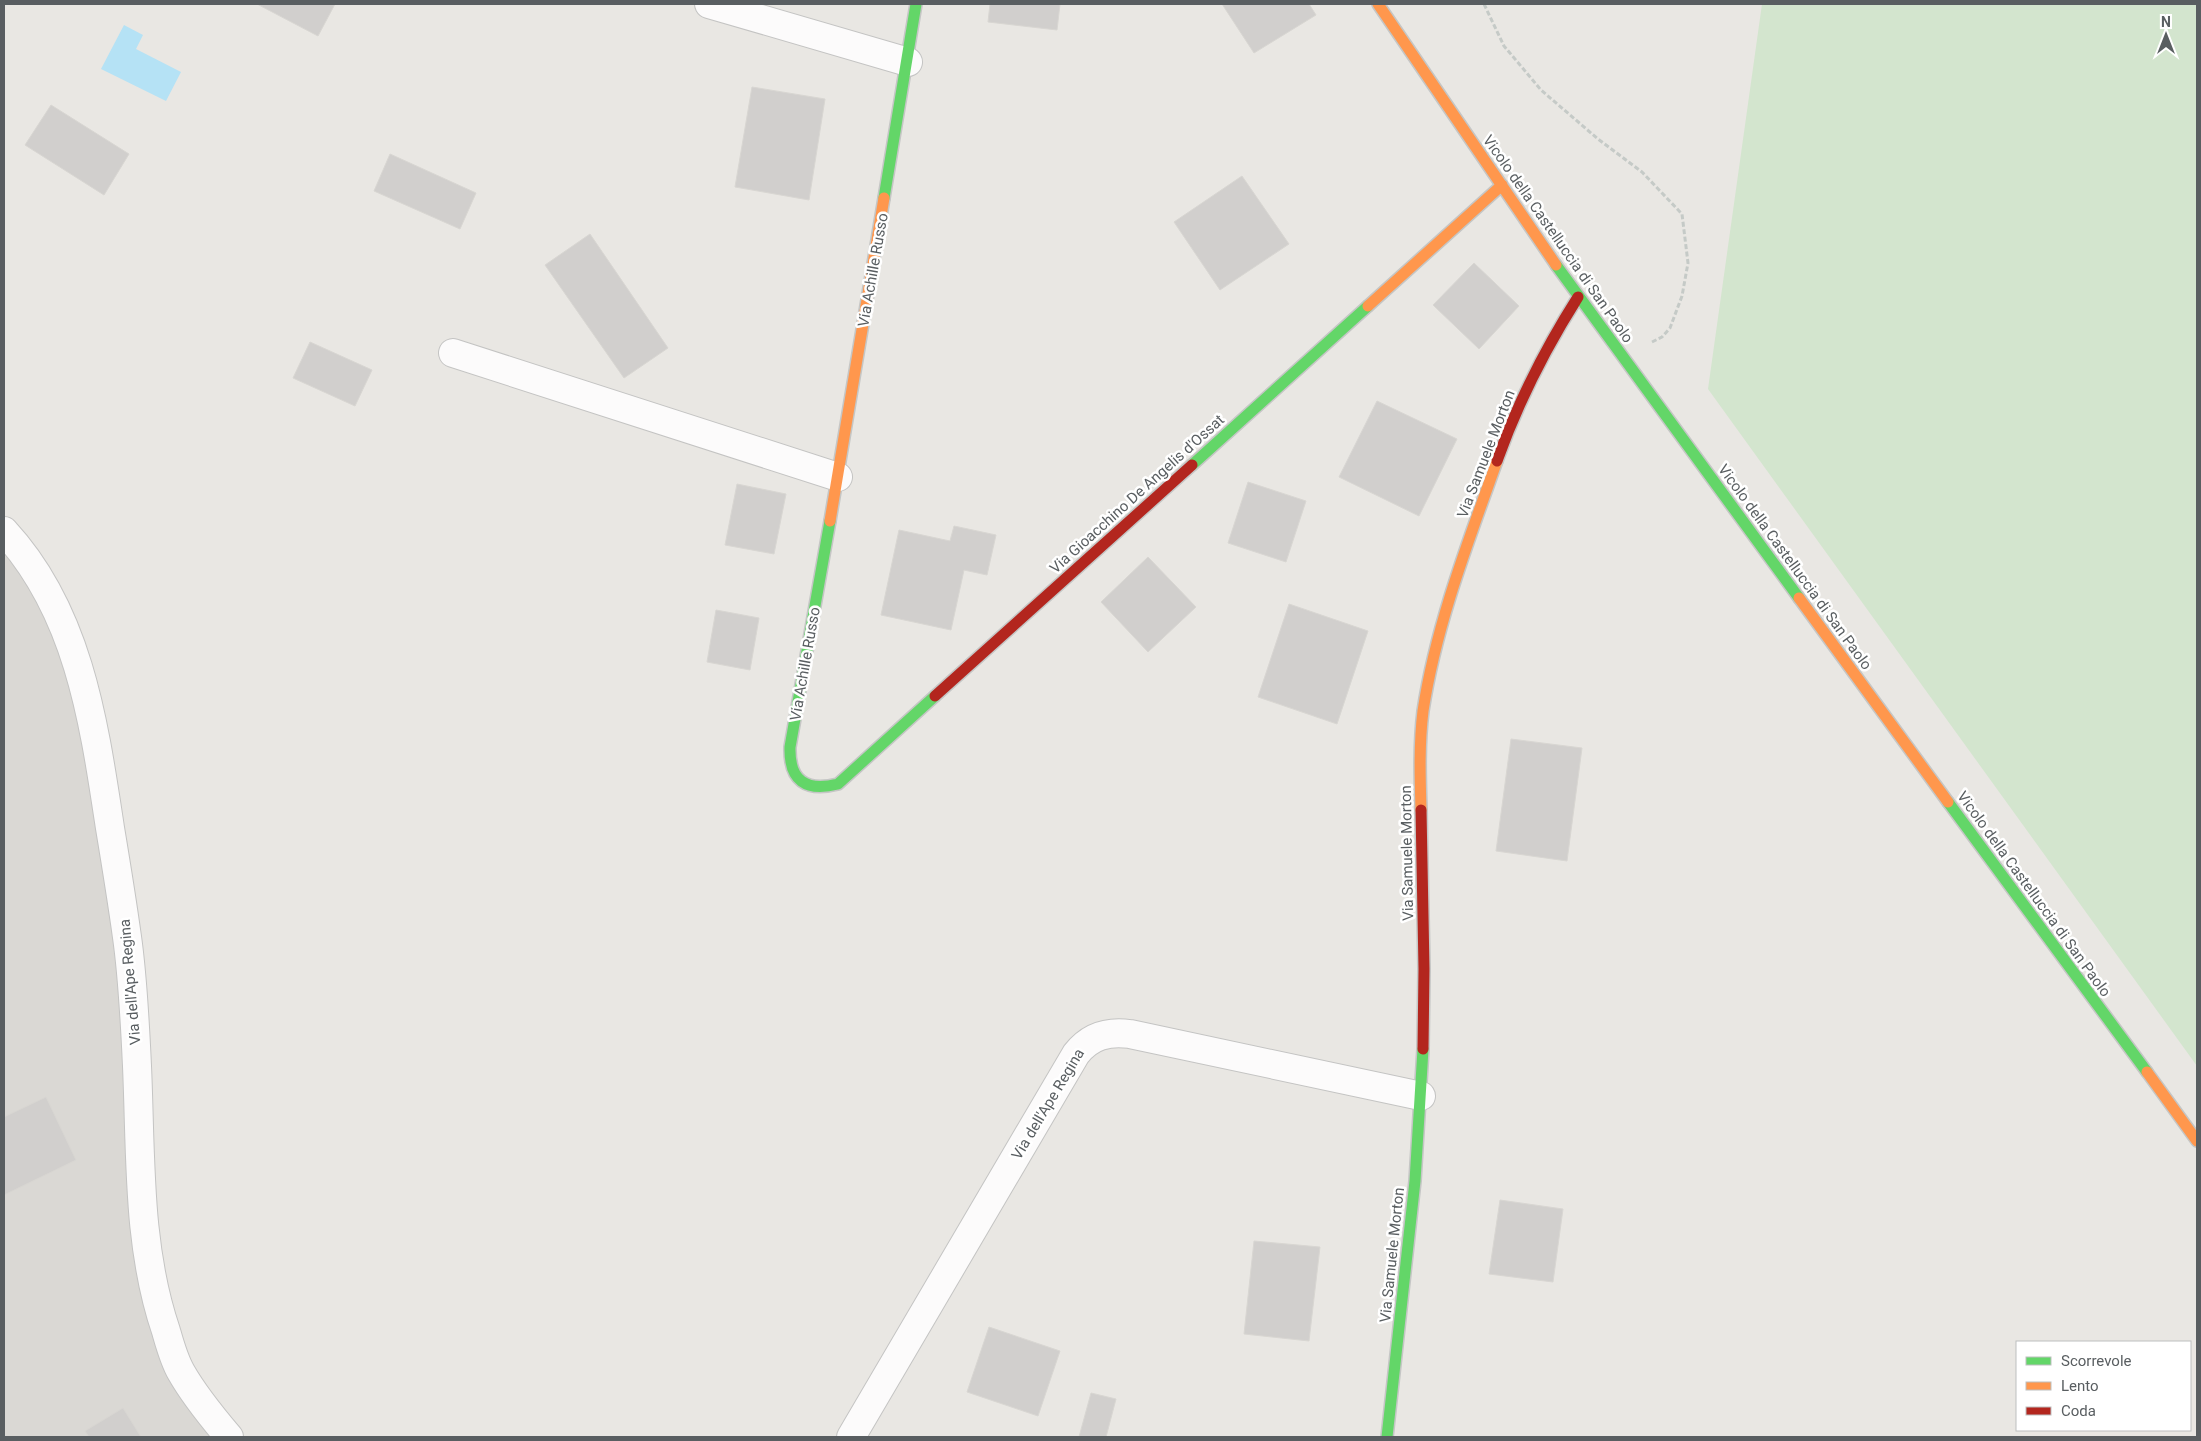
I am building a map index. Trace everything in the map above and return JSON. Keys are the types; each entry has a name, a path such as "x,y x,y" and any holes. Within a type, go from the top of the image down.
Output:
{"street":[{"path":"709,4 908,62"},
{"name":"Via Achille Russo","path":"789,763 790,747 908,62 916,4"},
{"name":"Vicolo della Castelluccia di San Paolo","path":"1378,4 1578,297 2197,1141"},
{"name":"Via Gioacchino De Angelis d'Ossat","path":"789,763 794,775 809,786 824,788 838,784 1502,185"},
{"name":"Via Samuele Morton","path":"1387,1437 1416,1170 1421,1096 1424,1030 1420,756 1423,713 1431,667 1454,585 1512,418 1551,340 1578,297"},
{"path":"453,353 838,477"},
{"name":"Via dell'Ape Regina","path":"4,531 29,562 42,582 80,667 88,696 128,940 137,1065 141,1190 151,1278 159,1310 180,1370 215,1421 229,1437"},
{"name":"Via dell'Ape Regina","path":"851,1437 1076,1054 1091,1040 1105,1034 1130,1034 1421,1096"}],"path":[{"path":"1484,4 1504,46 1541,90 1598,139 1642,172 1682,214 1688,263 1682,296 1670,328 1662,337 1643,346 1617,350"}],"shaded area":[{"path":"4,534 55,607 96,736 169,1341 229,1437 4,1437"}],"green space":[{"path":"1762,4 2197,4 2197,1066 1708,389"}],"water":[{"path":"124,25 143,35 136,49 181,72 166,101 101,69"}],"building":[{"path":"257,4 335,4 318,36"},
{"path":"990,4 1060,4 1057,30 988,22"},
{"path":"1222,4 1309,4 1316,15 1254,53"},
{"path":"752,87 825,99 809,200 735,187"},
{"path":"51,105 129,154 104,195 25,145"},
{"path":"390,154 476,193 460,229 374,191"},
{"path":"1242,176 1289,244 1220,290 1174,222"},
{"path":"590,234 668,348 624,378 545,265"},
{"path":"1474,263 1519,306 1479,349 1433,305"},
{"path":"310,342 372,370 355,406 293,378"},
{"path":"1377,401 1457,439 1419,516 1339,477"},
{"path":"1248,482 1306,501 1286,562 1228,543"},
{"path":"737,484 786,494 774,554 725,545"},
{"path":"954,526 996,535 987,575 964,570 951,630 881,615 899,530 950,541"},
{"path":"1148,557 1196,607 1148,652 1101,602"},
{"path":"1289,604 1368,631 1337,724 1258,697"},
{"path":"716,610 759,618 750,670 707,662"},
{"path":"1511,739 1582,748 1567,861 1496,851"},
{"path":"46,1097 76,1160 4,1195 4,1117"},
{"path":"1500,1200 1563,1209 1553,1282 1489,1274"},
{"path":"1254,1241 1320,1247 1309,1341 1244,1334"},
{"path":"989,1327 1060,1351 1038,1416 967,1392"},
{"path":"1091,1393 1116,1399 1106,1437 1079,1437"},
{"path":"123,1408 141,1437 89,1437 85,1431"}],"traffic: fast":[{"path":"884,198 916,4"},
{"path":"1556,265 1799,598"},
{"path":"1192,465 1368,306"},
{"path":"830,521 790,747 790,759 796,776 808,785 827,786 838,784 935,696"},
{"path":"1948,802 2147,1072"},
{"path":"1387,1437 1415,1181 1423,1049"}],"traffic: slow":[{"path":"1378,4 1556,265"},
{"path":"1368,306 1502,185"},
{"path":"830,521 884,198"},
{"path":"1421,810 1421,736 1429,679 1444,615 1497,461"},
{"path":"1799,598 1948,802"},
{"path":"2147,1072 2197,1141"}],"traffic: jam":[{"path":"1497,461 1533,376 1554,336 1578,297"},
{"path":"935,696 1192,465"},
{"path":"1421,810 1424,969 1423,1049"}]}
